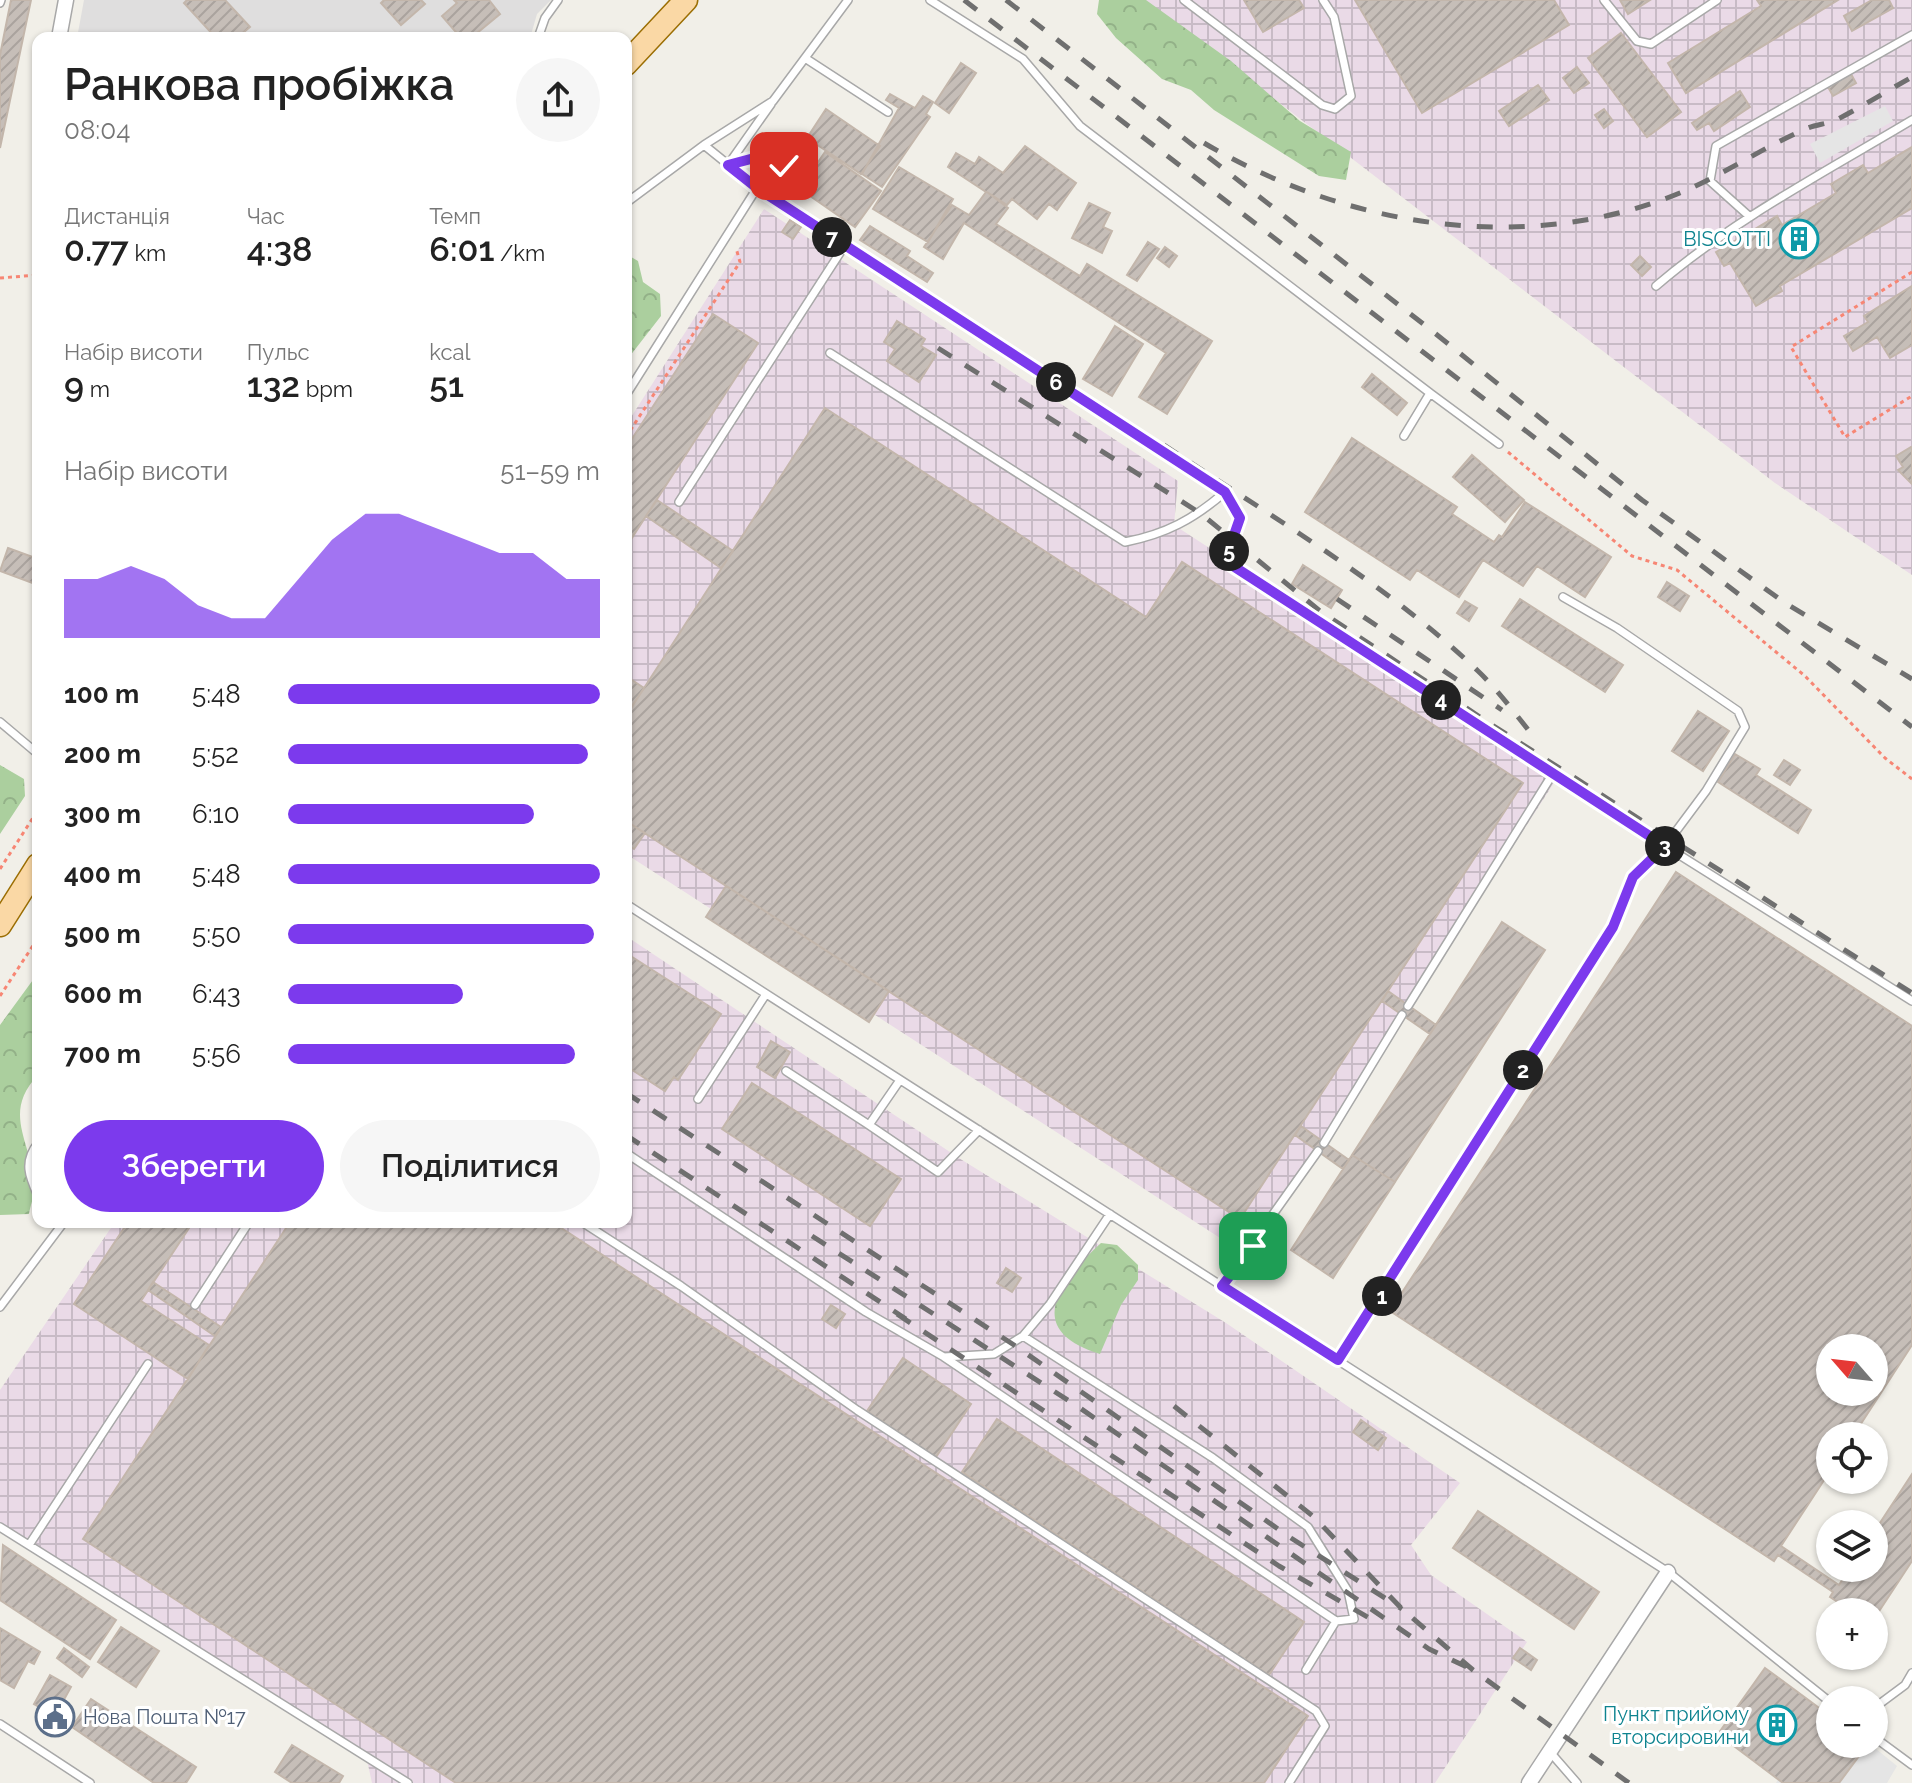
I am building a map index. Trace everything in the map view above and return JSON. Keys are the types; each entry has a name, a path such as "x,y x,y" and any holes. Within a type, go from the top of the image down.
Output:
{"main road":[{"path":"632,58 686,0"},
{"path":"0,925 32,874"}],"street":[{"path":"60,32 66,0"},
{"path":"1529,1783 1668,1572"}],"lane":[{"path":"540,32 545,18 558,0"},
{"path":"728,165 848,0"},
{"path":"930,0 1023,59 1080,126 1499,444"},
{"path":"1184,0 1322,105 1335,109 1351,96 1334,17 1323,0"},
{"path":"1604,0 1637,41 1651,44 1717,0"},
{"path":"1750,217 1710,181 1716,146 1912,35"},
{"path":"805,58 888,112"},
{"path":"632,199 704,145 773,101"},
{"path":"1656,286 1689,258 1750,217 1912,120"},
{"path":"704,145 757,188 1225,492 1240,518 1226,558 1230,564 1508,743 1552,775 1912,1001"},
{"path":"728,165 766,155 784,166"},
{"path":"632,386 757,188"},
{"path":"679,502 845,245"},
{"path":"830,353 1125,542 1159,535 1197,516 1225,492"},
{"path":"1404,436 1430,393"},
{"path":"1338,1360 1613,927 1633,877 1665,846 1706,791 1745,727 1738,711 1617,628 1563,597"},
{"path":"0,722 32,749"},
{"path":"1408,1006 1552,775"},
{"path":"632,908 1668,1572 1816,1691"},
{"path":"698,1099 766,994"},
{"path":"1324,1143 1402,1015"},
{"path":"786,1071 938,1172 979,1130"},
{"path":"869,1125 900,1080"},
{"path":"32,1150 27,1173 32,1183"},
{"path":"1222,1286 1318,1151"},
{"path":"632,1157 866,1312 944,1357 1336,1621 1354,1619 1348,1591 1334,1564 1308,1527 1213,1458 1023,1336"},
{"path":"944,1357 994,1354 1023,1336 1050,1304 1110,1214"},
{"path":"53,1228 55,1233"},
{"path":"0,1307 59,1228"},
{"path":"195,1305 245,1228"},
{"path":"591,1228 681,1286 870,1418 1316,1711 1325,1726 1289,1783"},
{"path":"29,1545 148,1364"},
{"path":"0,1527 408,1783"},
{"path":"1306,1670 1336,1621"},
{"path":"1888,1698 1905,1685 1912,1673"},
{"path":"0,1724 90,1783"},
{"path":"1888,1747 1912,1765"},
{"path":"1550,1752 1577,1783"}],"path":[{"path":"632,428 740,262 730,231"},
{"path":"1912,272 1791,347 1845,437 1912,396"},
{"path":"0,278 32,275"},
{"path":"1499,444 1632,556 1677,570 1805,676 1885,758 1912,779"},
{"path":"0,869 32,819"},
{"path":"0,996 32,947"}],"shaded area":[{"path":"84,0 551,0 537,14 532,32 78,32"},
{"path":"1145,0 1912,0 1912,575 1775,483"},
{"path":"1885,106 1893,121 1820,163 1810,144"},
{"path":"764,209 1178,481 1174,525 1559,775 1248,1256 632,858 632,416"},
{"path":"632,940 962,1160 1226,1323 1460,1483 1411,1545 1431,1575 1527,1642 1435,1783 372,1783 367,1760 0,1527 0,1390 111,1228 632,1228"},
{"path":"1816,1712 1816,1758 1887,1758 1897,1766 1887,1783 1776,1783"}],"green space":[{"path":"1099,0 1146,0 1231,61 1300,121 1351,152 1346,180 1319,176 1214,110 1191,90 1162,79 1116,38 1097,14"},
{"path":"632,258 638,261 643,282 660,294 661,316 632,353"},
{"path":"0,765 24,779 25,796 0,834"},
{"path":"32,981 32,1083 21,1103 20,1117 32,1169 29,1214 0,1215 0,1025"},
{"path":"1101,1243 1117,1245 1138,1265 1138,1280 1121,1305 1100,1354 1076,1344 1062,1332 1055,1319 1061,1289"}],"building":[{"path":"11,0 31,0 0,148 0,55"},
{"path":"187,0 225,0 250,27 244,32 211,32 184,3"},
{"path":"384,0 421,0 425,4 401,25 381,3"},
{"path":"454,0 489,0 500,14 478,32 456,32 442,16 457,3"},
{"path":"1244,0 1299,0 1304,8 1263,32"},
{"path":"1355,0 1554,0 1569,25 1422,113"},
{"path":"1620,0 1650,0 1628,14"},
{"path":"1757,0 1838,0 1686,93 1668,63 1761,6"},
{"path":"1872,0 1889,0 1893,8 1852,31 1844,16"},
{"path":"1621,33 1681,112 1647,137 1588,58"},
{"path":"961,63 976,73 949,113 935,103"},
{"path":"1577,67 1589,83 1574,93 1563,78"},
{"path":"1851,74 1856,83 1833,96 1828,87"},
{"path":"1538,85 1549,100 1509,126 1499,111"},
{"path":"1740,91 1750,107 1714,131 1709,123 1697,130 1692,123"},
{"path":"890,94 915,108 923,96 933,102 926,114 930,117 882,187 862,174 899,108 886,100"},
{"path":"826,109 880,146 861,174 807,138"},
{"path":"1604,109 1613,121 1604,128 1595,115"},
{"path":"1025,146 1076,183 1057,210 1049,204 1037,219 1012,199 1007,205 987,192 1008,208 996,224 1080,276 1087,264 1212,341 1167,414 1139,397 1166,353 964,223 943,259 924,247 952,205 969,215 986,192 948,167 956,153 975,164 979,157 1003,173"},
{"name":"BISCOTTI","path":"1912,147 1912,208 1780,286 1782,291 1756,306 1730,263 1724,266 1716,252 1777,216 1782,225 1836,193 1831,184 1863,165 1868,173"},
{"path":"825,152 881,191 855,227 800,189"},
{"path":"899,167 953,199 928,242 873,209"},
{"path":"1089,203 1110,213 1103,227 1112,231 1102,253 1072,238"},
{"path":"790,220 801,227 793,239 782,232"},
{"path":"870,226 910,251 907,256 933,273 927,282 860,240"},
{"path":"1148,242 1159,249 1137,281 1127,275"},
{"path":"1165,247 1177,256 1169,267 1157,258"},
{"path":"1640,256 1651,267 1642,276 1631,265"},
{"path":"1912,286 1912,345 1890,358 1877,337 1853,351 1844,336 1868,322 1864,316"},
{"path":"713,314 758,343 632,538 632,439"},
{"path":"897,321 925,339 921,346 936,355 919,382 887,361 895,349 884,342"},
{"path":"1115,326 1143,344 1112,396 1083,379"},
{"path":"1372,374 1407,403 1397,415 1362,387"},
{"path":"825,408 1146,617 1182,562 1523,783 1240,1219 632,825 632,707"},
{"path":"1352,438 1457,507 1452,514 1494,542 1499,535 1502,537 1525,502 1611,557 1585,597 1537,566 1523,586 1483,560 1459,597 1417,570 1410,580 1305,512"},
{"path":"1911,447 1912,484 1898,470 1903,467 1896,456"},
{"path":"1472,455 1524,500 1505,522 1453,477"},
{"path":"657,500 733,551 721,568 646,516"},
{"path":"8,548 32,557 32,583 0,571"},
{"path":"1303,565 1342,590 1331,608 1292,584"},
{"path":"1667,582 1689,596 1680,611 1658,597"},
{"path":"1520,599 1623,665 1605,692 1502,626"},
{"path":"1465,601 1477,608 1469,621 1457,613"},
{"path":"632,680 644,688 632,706"},
{"path":"1698,711 1729,731 1703,771 1672,751"},
{"path":"1735,754 1760,769 1756,775 1811,810 1798,833 1718,782"},
{"path":"1784,760 1800,770 1790,785 1774,775"},
{"path":"632,825 645,833 632,848"},
{"path":"1676,872 1912,1026 1912,1345 1888,1382 1888,1334 1816,1334 1816,1406 1872,1406 1862,1422 1816,1422 1816,1492 1781,1546 1816,1570 1816,1581 1778,1555 1774,1561 1390,1311"},
{"path":"726,886 889,991 869,1022 706,917"},
{"path":"1502,922 1545,950 1395,1182 1352,1155"},
{"path":"632,957 721,1014 678,1080 674,1077 665,1091 632,1070"},
{"path":"1388,991 1436,1025 1430,1034 1382,1001"},
{"path":"771,1041 790,1052 775,1078 757,1067"},
{"path":"752,1083 901,1179 870,1226 722,1129"},
{"path":"1301,1126 1349,1160 1343,1169 1295,1135"},
{"path":"1352,1155 1395,1182 1333,1278 1291,1250"},
{"path":"124,1228 189,1228 141,1301 209,1345 188,1379 74,1304"},
{"path":"286,1228 561,1228 1308,1716 1264,1783 456,1783 83,1539"},
{"path":"1006,1268 1021,1278 1012,1292 997,1283"},
{"path":"153,1282 221,1327 215,1336 148,1290"},
{"path":"831,1305 845,1314 836,1328 822,1319"},
{"path":"903,1358 971,1404 936,1457 867,1411"},
{"path":"997,1419 1304,1622 1269,1675 962,1472"},
{"path":"1361,1420 1386,1438 1378,1450 1353,1432"},
{"path":"1912,1474 1912,1561 1888,1598 1832,1598 1833,1592 1818,1582 1839,1585 1841,1582 1888,1582 1888,1511"},
{"path":"1478,1511 1599,1592 1574,1629 1453,1548"},
{"path":"3,1545 116,1620 90,1659 0,1600"},
{"path":"121,1627 159,1651 136,1687 98,1662"},
{"path":"0,1628 40,1652 34,1664 28,1661 14,1688 0,1680"},
{"path":"64,1648 89,1667 82,1677 57,1658"},
{"path":"1520,1648 1537,1660 1531,1670 1513,1658"},
{"name":"Пункт прийому вторсировини","path":"1765,1668 1816,1706 1816,1758 1858,1758 1839,1783 1783,1783 1718,1734"},
{"path":"50,1675 71,1687 55,1716 34,1704"},
{"path":"91,1699 196,1767 186,1783 154,1783 72,1727"},
{"path":"292,1745 343,1776 339,1783 292,1783 275,1772"}],"railway":[{"path":"964,0 1912,727"},
{"path":"1006,0 1431,330 1642,500 1785,603 1912,679"},
{"path":"1204,143 1257,171 1313,194 1371,211 1430,222 1490,227 1550,225 1609,215 1685,191 1790,136 1838,119 1912,77"},
{"path":"938,348 1200,513 1320,611 1492,725 1912,993"},
{"path":"1164,445 1326,552 1405,609 1478,671 1534,737"},
{"path":"1337,599 1502,710"},
{"path":"632,1097 1014,1345 1291,1538 1402,1609"},
{"path":"632,1139 906,1319"},
{"path":"812,1236 1077,1406 1429,1649 1473,1670"},
{"path":"897,1314 1279,1566 1371,1619"},
{"path":"1174,1406 1314,1517 1402,1609 1473,1670 1629,1783"}],"place":[{"name":"BISCOTTI","path":"1799,239"},
{"name":"Нова Пошта №17","path":"55,1717"},
{"name":"Пункт прийому вторсировини","path":"1777,1725"}],"route":[{"path":"784,166 766,155 728,165 757,188 1225,492 1240,518 1226,558 1230,564 1665,846 1633,877 1613,927 1381,1297 1338,1360 1222,1286 1253,1246"}]}
